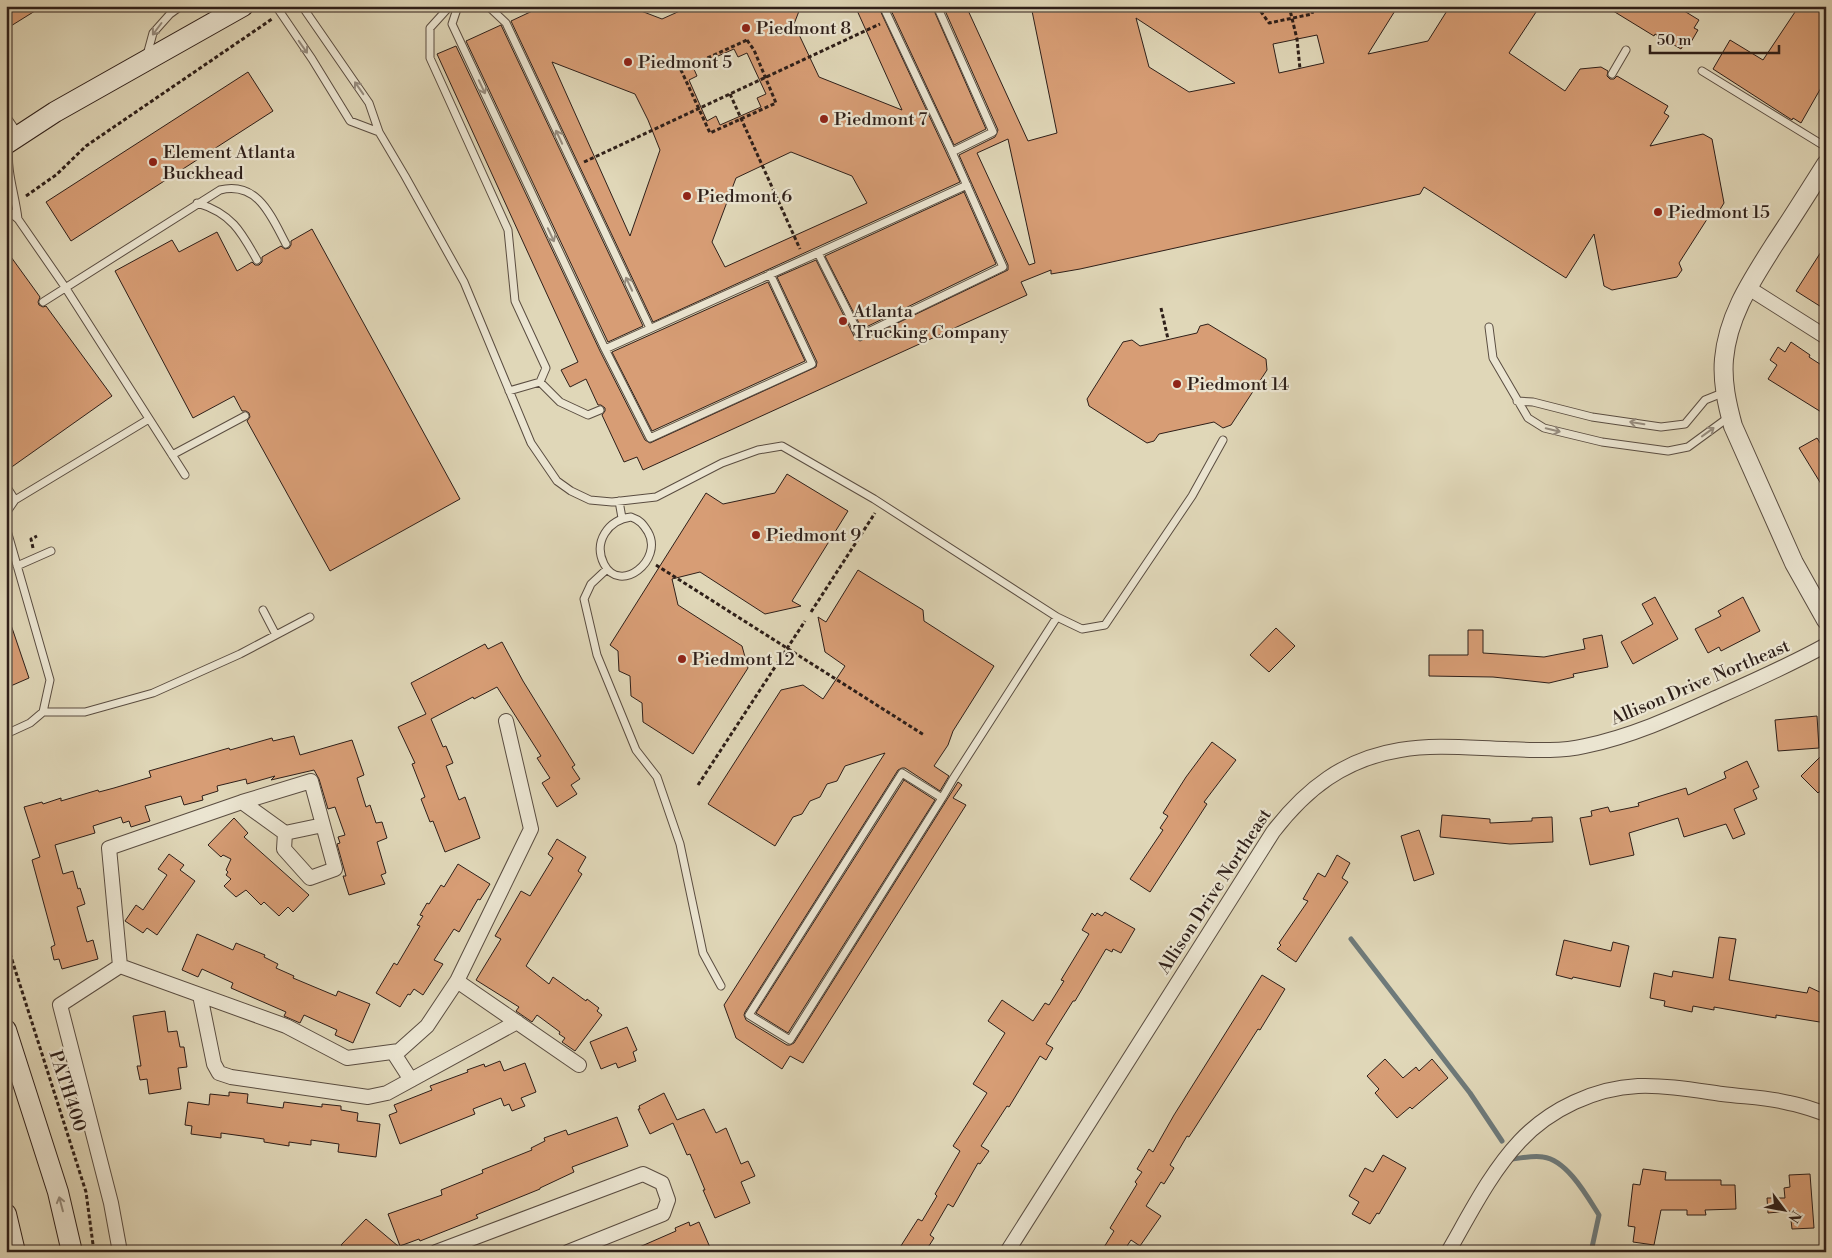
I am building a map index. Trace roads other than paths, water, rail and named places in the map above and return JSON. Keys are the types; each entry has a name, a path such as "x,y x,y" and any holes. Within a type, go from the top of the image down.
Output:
{"main road":[{"path":"11,140 55,112 243,6"},
{"path":"6,1030 58,1192 72,1252"},
{"path":"6,1214 15,1252"}],"street":[{"path":"1826,164 1747,287 1736,310 1728,334 1724,359 1725,392 1733,426 1794,563 1826,620"},
{"path":"1747,287 1826,337"},
{"name":"Allison Drive Northeast","path":"1007,1252 1272,832 1291,809 1314,787 1354,763 1375,755 1400,750 1430,748 1549,750 1582,747 1614,740 1650,727 1800,660 1826,645"},
{"path":"120,966 286,1026 347,1058 399,1052 428,1026 457,981 531,829 506,721"},
{"path":"120,966 109,848 242,802 311,781 335,869 310,878 284,849 285,833"},
{"path":"242,802 285,833 323,825"},
{"path":"120,966 60,1005 111,1203 120,1252"},
{"path":"457,981 579,1065"},
{"path":"200,995 214,1064 219,1073 231,1077 368,1097 387,1093 517,1022"},
{"path":"393,1052 412,1080"},
{"path":"1448,1252 1497,1169 1520,1140 1541,1122 1565,1107 1590,1096 1639,1086 1664,1087 1789,1102 1826,1114"},
{"path":"436,1252 643,1174 662,1183 668,1200 663,1214 568,1252"}],"lane":[{"path":"146,60 153,32 170,14 181,6"},
{"path":"276,6 312,59 350,121 379,132"},
{"path":"302,6 369,103 379,132 464,282 531,443 557,481 571,492 590,500 619,501 656,497 722,463 758,450 782,446 881,504 1057,617 1082,629 1105,626 1192,496 1222,440"},
{"path":"450,6 430,28 430,58 508,230 515,301 546,368 540,382"},
{"path":"458,6 452,24 605,349 650,438 812,364 770,274"},
{"path":"488,6 506,23 650,328"},
{"path":"818,253 860,336 1003,267 952,152 883,6"},
{"path":"937,6 993,132 952,152"},
{"path":"1612,74 1626,50"},
{"path":"1702,71 1826,148"},
{"path":"6,116 11,140 7,158 9,180 16,202 18,219"},
{"path":"605,349 967,185"},
{"path":"43,302 220,190 240,189 262,202 286,244"},
{"path":"197,203 212,208 229,219 243,234 256,260"},
{"path":"6,209 18,219 65,287 185,475"},
{"path":"1489,327 1493,358 1528,418 1544,428 1602,442 1668,451 1688,447 1730,416"},
{"path":"509,391 540,382"},
{"path":"540,382 560,402 588,415 600,410"},
{"path":"1517,400 1533,402 1592,417 1661,427 1685,424 1705,400 1725,392"},
{"path":"172,455 245,416"},
{"path":"6,513 15,500 149,419"},
{"path":"6,486 15,500"},
{"path":"619,501 622,518"},
{"path":"631,517 640,520 653,541 652,550 643,567 624,577 612,574 607,569 600,556 599,545 608,528 622,518 631,517"},
{"path":"6,527 50,680 42,712 30,723 7,733"},
{"path":"18,566 51,551"},
{"path":"607,569 591,584 584,599 597,655 636,750 657,777 680,844 703,953 722,986"},
{"path":"263,610 276,635"},
{"path":"42,712 85,712 153,693 240,654 310,617"},
{"path":"942,798 902,773 748,1015 790,1040 1057,617"}],"waterway":[{"path":"1351,939 1470,1093 1502,1141"},
{"path":"1512,1159 1543,1157 1560,1165 1576,1180 1599,1215 1591,1252"}],"place":[{"name":"Piedmont 8","path":"746,28"},
{"name":"Piedmont 5","path":"628,62"},
{"name":"Piedmont 7","path":"824,119"},
{"name":"Element Atlanta Buckhead","path":"153,162"},
{"name":"Piedmont 6","path":"687,196"},
{"name":"Piedmont 15","path":"1658,212"},
{"name":"Atlanta Trucking Company","path":"843,321"},
{"name":"Piedmont 14","path":"1177,384"},
{"name":"Piedmont 9","path":"756,535"},
{"name":"Piedmont 12","path":"682,659"}]}
